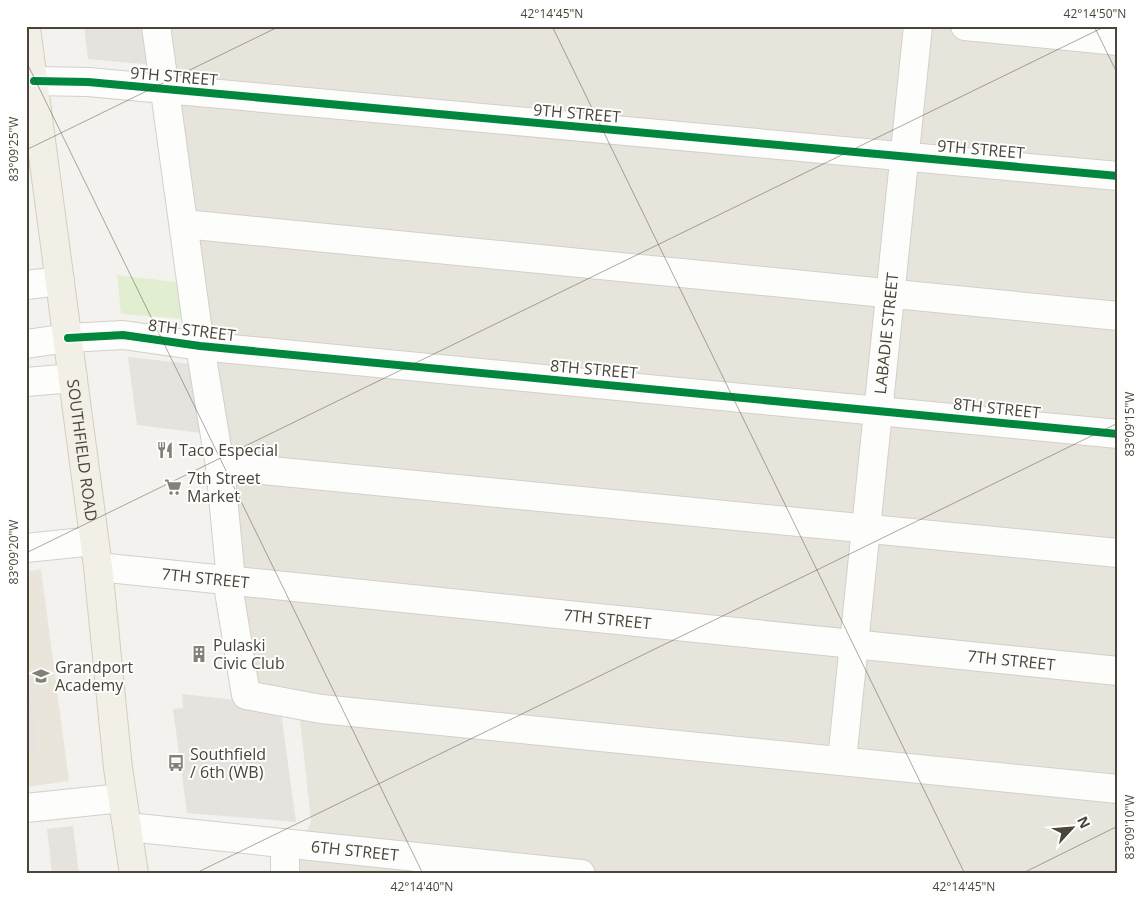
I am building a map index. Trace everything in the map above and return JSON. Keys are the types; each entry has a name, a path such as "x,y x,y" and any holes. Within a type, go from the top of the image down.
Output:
{"main road":[{"name":"SOUTHFIELD ROAD","path":"26,28 96,554 122,798 134,874"}],"street":[{"path":"156,26 200,346 220,466 229,580 246,694 321,709 1118,789"},
{"name":"LABADIE STREET","path":"842,760 918,26"},
{"path":"965,26 1118,41"},
{"name":"9TH STREET","path":"34,81 88,82 1118,176"},
{"path":"184,224 1118,316"},
{"path":"26,285 60,281"},
{"name":"8TH STREET","path":"26,344 68,338 123,335 200,346 1118,434"},
{"path":"26,382 73,378"},
{"path":"220,466 1118,553"},
{"name":"7TH STREET","path":"26,548 96,554 229,580 1118,671"},
{"path":"26,808 122,798"},
{"name":"6TH STREET","path":"128,827 581,874"},
{"path":"285,843 285,874"}],"shaded area":[{"path":"84,26 149,26 153,65 88,59"},
{"path":"167,26 1118,26 1118,304 191,216"},
{"path":"191,228 1118,322 1118,547 224,458"},
{"path":"128,357 192,364 201,433 137,425"},
{"path":"227,472 1118,562 1118,781 316,699 255,686"},
{"name":"Grandport Academy","path":"41,569 69,781 26,787 26,572"},
{"path":"26,668 37,749 26,750"},
{"path":"182,694 280,705 296,822 187,813 173,709 183,708"},
{"path":"299,711 1118,795 1118,874 290,874 289,868 311,822"},
{"path":"73,826 79,874 52,874 47,829"}],"green space":[{"path":"117,275 184,283 184,319 121,314"}],"cycle path":[{"path":"34,81 88,82 1118,176"},
{"path":"68,338 123,335 200,346 1118,434"}],"place":[{"name":"Taco Especial","path":"165,450"},
{"name":"7th Street Market","path":"173,487"},
{"name":"Pulaski Civic Club","path":"199,654"},
{"name":"Grandport Academy","path":"41,676"},
{"name":"Southfield / 6th (WB)","path":"176,763"}]}
